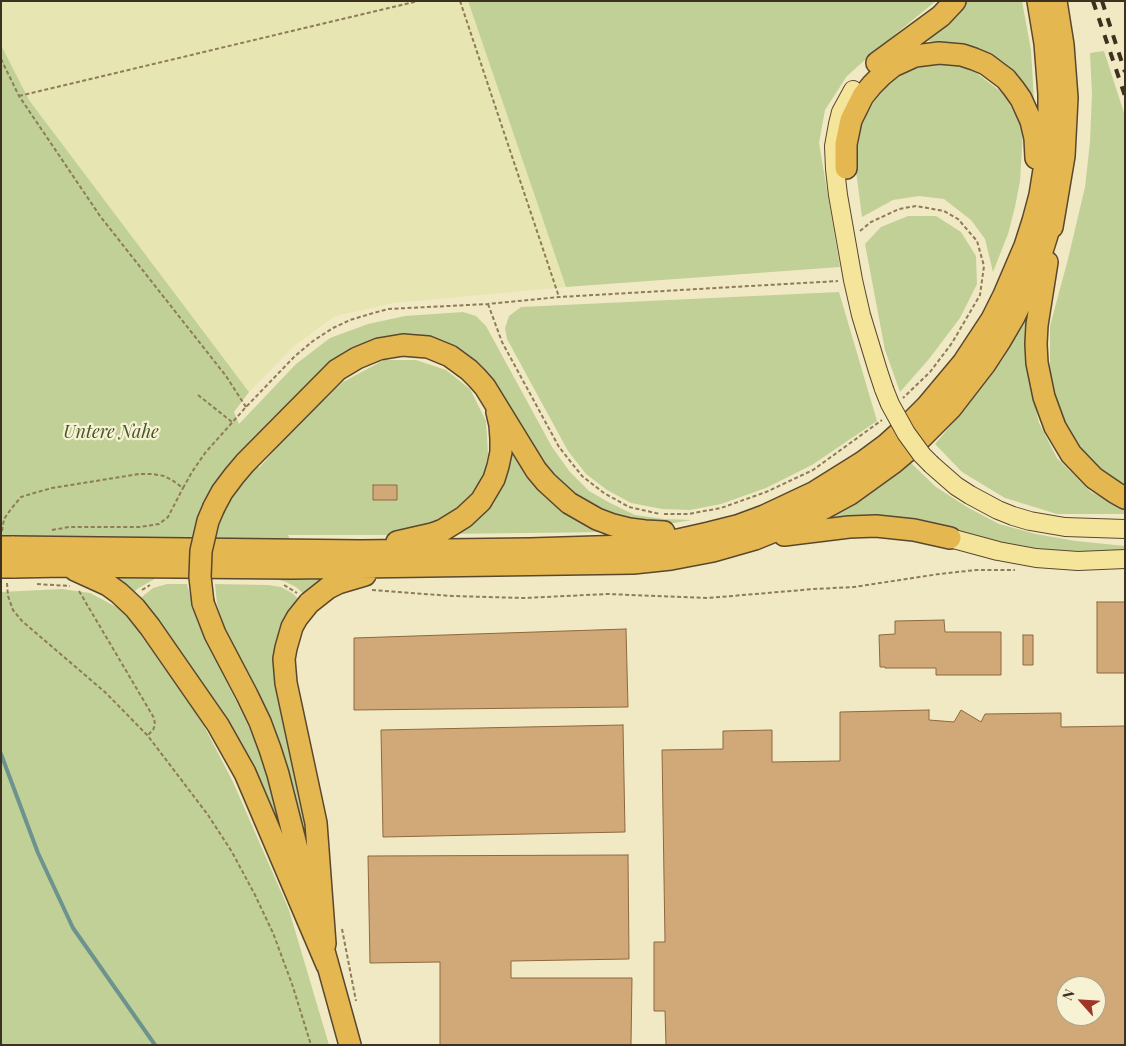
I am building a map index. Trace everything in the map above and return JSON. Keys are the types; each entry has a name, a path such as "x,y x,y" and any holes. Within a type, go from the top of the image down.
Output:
{"highway":[{"path":"853,90 878,62 941,16 956,1"},
{"path":"6,557 628,546 678,540 737,526 764,516 815,492 840,478 878,450 928,406 963,364 992,319 1004,295 1025,246 1040,195 1047,144 1049,94 1046,43 1038,1"},
{"path":"1056,1 1064,45 1067,98 1064,156 1037,325 1037,363 1049,412 1055,427 1072,454 1094,478 1125,498"},
{"path":"846,168 846,144 851,120 863,96 872,85 887,70 904,61 927,54 951,53 974,59 991,68 1006,79 1021,99 1031,121 1035,138 1040,195"},
{"path":"6,557 65,566 387,568 632,563 704,553 754,539 804,519 857,489 913,446 951,408 985,364 1014,317 1037,267 1054,213"},
{"path":"350,1045 270,749 247,695 215,634 203,602 200,577 201,551 208,521 228,484 244,463 328,378 346,364 368,353 391,346 428,347 460,362 473,374 484,387 536,470 569,503 582,512 629,529 709,533"},
{"path":"361,551 443,530 464,518 481,501 494,478 501,452 500,425 491,399 484,387"},
{"path":"754,539 829,529 876,526 914,530 950,538"},
{"path":"65,566 108,585 130,602 150,627 218,725 244,773 327,965"},
{"path":"327,965 316,823 286,683 284,665 286,648 297,618 319,594 338,583 387,568"}],"main road":[{"path":"853,90 838,124 834,146 838,195 861,315 884,389 906,433 932,464 956,486 998,510 1030,521 1065,527 1125,529"},
{"path":"846,168 848,193 873,354"},
{"path":"950,538 998,551 1036,558 1078,561 1125,559"}],"path":[{"path":"20,96 418,1"},
{"path":"460,1 559,297"},
{"path":"1,59 20,96 100,216 226,376 246,407"},
{"path":"855,235 871,222 899,209 916,206 944,211 958,219 976,241 984,266 980,295 952,344 930,372 902,400"},
{"path":"50,530 69,527 140,527 159,524 164,521 205,453 246,407 295,356 313,341 350,320 388,309 853,280"},
{"path":"488,304 502,342 560,447 582,476 604,493 629,507 659,514 688,514 721,508 766,492 813,470 880,422 888,414"},
{"path":"198,395 233,422"},
{"path":"183,488 164,476 146,474 79,484 34,493 21,498 4,519 2,528 8,596 13,610 22,621 106,693 148,736 208,814 232,852 273,933 292,984 311,1045"},
{"path":"368,590 452,596 524,598 607,594 708,598 854,587 976,570 1020,570"},
{"path":"31,584 76,587 154,718 154,730 148,736"}],"shaded area":[{"path":"1,1 468,1 566,287 394,303 335,316 294,346 249,392 29,100 1,45"}],"green space":[{"path":"468,1 936,1 847,76 825,110 819,143 840,267 566,287"},
{"path":"967,1 1022,1 1031,50 1034,101 1018,75 996,58 963,43 925,41 952,20"},
{"name":"Untere Nahe","path":"1,45 29,100 249,392 234,412 239,424 296,364 330,338 368,324 405,316 463,312 476,316 486,326 552,447 570,472 589,491 635,515 692,520 661,525 593,512 542,467 504,399 393,336 249,446 259,468 296,426 343,382 384,360 416,360 446,370 470,389 486,421 488,454 482,483 464,508 438,525 394,535 288,535 291,542 1,541"},
{"path":"1104,51 1125,116 1125,488 1112,482 1076,448 1058,414 1050,377 1050,326 1085,187 1090,142 1092,94 1090,53"},
{"path":"943,63 970,68 1004,94 1023,130 1020,181 1015,207 1008,234 993,272 985,239 971,220 944,199 919,196 893,200 862,217 855,163 862,122 883,87 909,69"},
{"path":"908,216 936,216 961,232 976,256 977,284 960,318 929,359 900,392 885,350 865,244 881,227"},
{"path":"839,292 877,421 812,465 766,488 721,504 690,510 662,509 631,503 607,490 586,474 568,451 507,339 505,328 509,316 521,307"},
{"path":"1033,300 1028,341 1030,383 1039,423 1057,458 1091,492 1125,509 1125,514 1057,514 1005,498 962,472 935,444 1003,359"},
{"path":"507,430 609,532 447,534 466,524"},
{"path":"910,462 936,487 967,507 999,524 1036,534 1076,541 1125,546 1125,550 1098,553 1044,553 816,524 853,505 883,485"},
{"path":"93,574 160,576 137,589 132,595"},
{"path":"343,576 306,596 296,587 273,578"},
{"path":"167,584 187,584 197,621 261,752 293,876 138,600 153,588"},
{"path":"215,584 281,587 301,601 292,614 299,771 314,889 270,723 225,629 217,604"},
{"path":"62,589 90,593 124,611 202,722 233,782 289,910 329,1045 1,1045 1,592"}],"building":[{"path":"373,485 397,485 397,500 373,500"},
{"path":"1097,602 1125,602 1125,673 1097,673"},
{"path":"944,620 945,632 1001,632 1001,675 936,675 936,668 880,667 879,635 895,634 895,621"},
{"path":"626,629 628,707 354,710 354,638"},
{"path":"1023,635 1033,635 1033,665 1023,665"},
{"path":"929,710 929,720 954,722 961,710 981,722 985,714 1061,713 1061,727 1125,726 1125,1045 666,1045 665,1011 654,1011 654,942 665,942 662,750 723,749 723,731 772,730 772,762 840,761 840,712"},
{"path":"623,725 625,832 383,837 381,730"},
{"path":"628,855 629,959 511,961 511,978 632,978 631,1045 440,1045 440,962 370,963 368,856"}],"waterway":[{"path":"1,754 38,853 73,928 155,1045"}],"railway":[{"path":"1093,1 1125,96"},
{"path":"1102,1 1125,72"}]}
